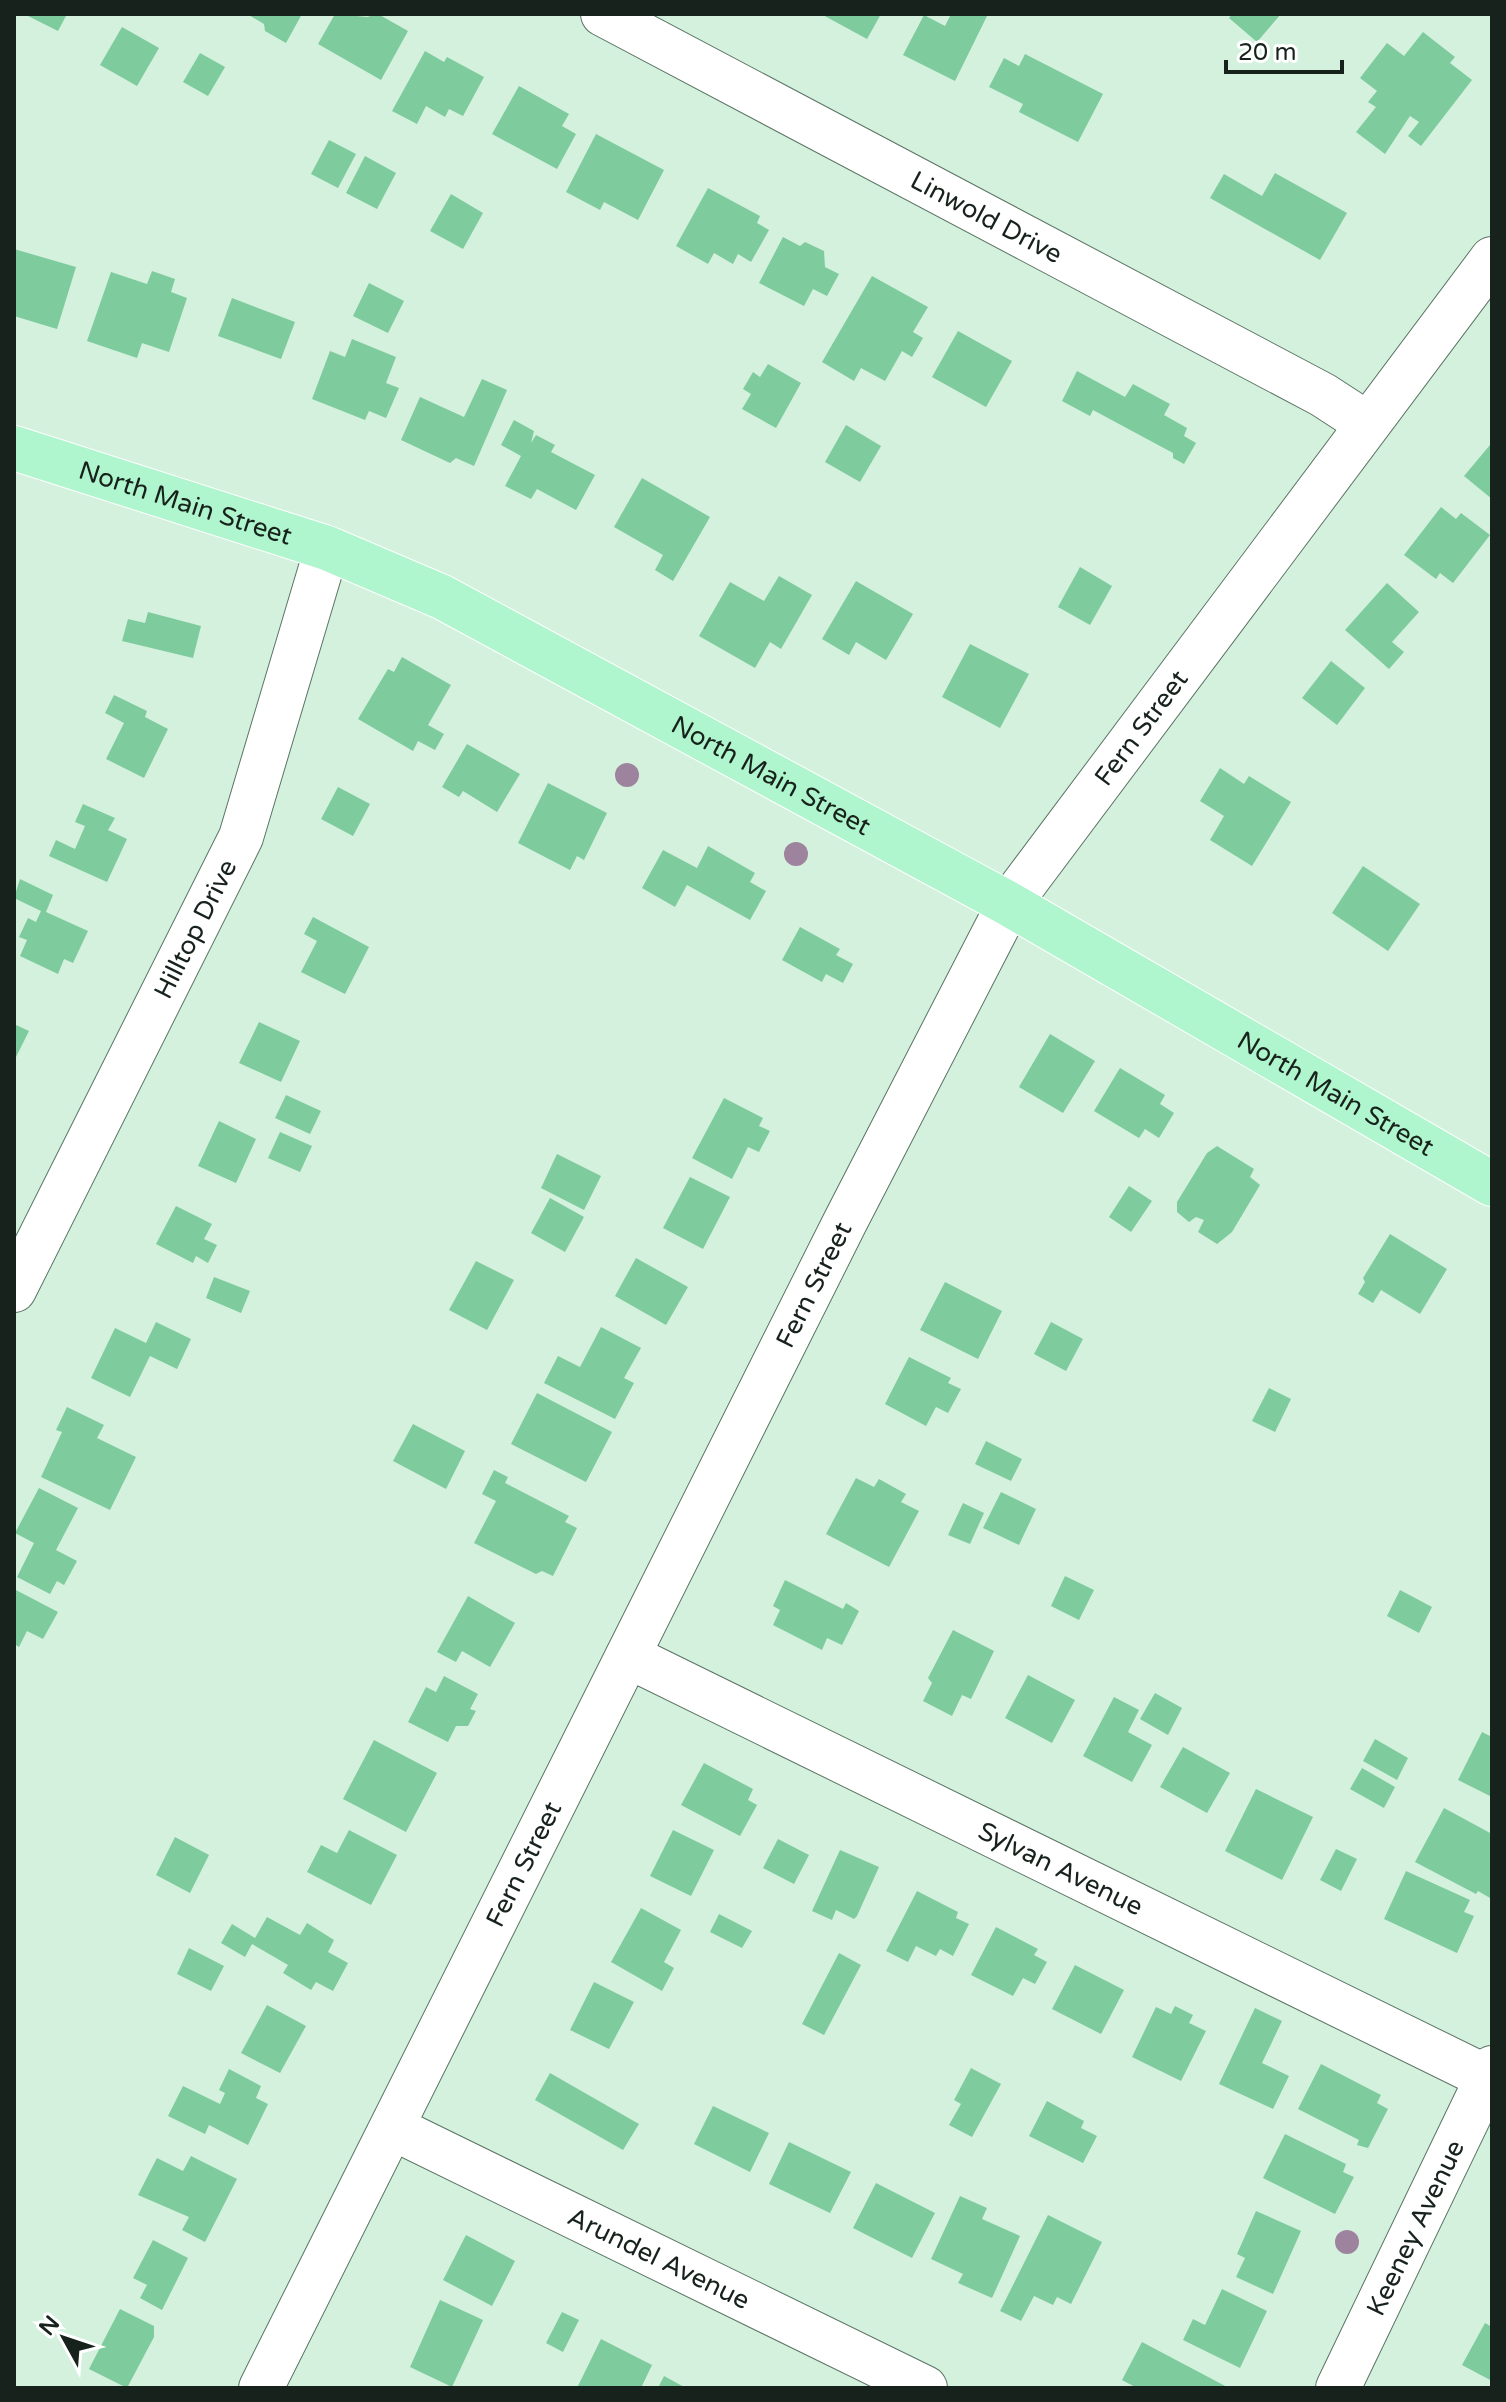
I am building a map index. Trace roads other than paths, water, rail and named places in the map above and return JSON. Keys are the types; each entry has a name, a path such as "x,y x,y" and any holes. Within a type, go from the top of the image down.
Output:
{"main road":[{"name":"North Main Street","path":"14,448 327,548 442,597 1009,904 1492,1184"}],"street":[{"name":"Linwold Drive","path":"603,14 1309,387 1366,423"},
{"name":"Fern Street","path":"261,2388 1009,904 1366,423 1492,259"},
{"name":"Hilltop Drive","path":"14,1290 241,837 327,548"},
{"name":"Sylvan Avenue","path":"628,1656 1490,2075"},
{"name":"Keeney Avenue","path":"1338,2388 1490,2075"},
{"name":"Arundel Avenue","path":"393,2128 925,2388"}]}
